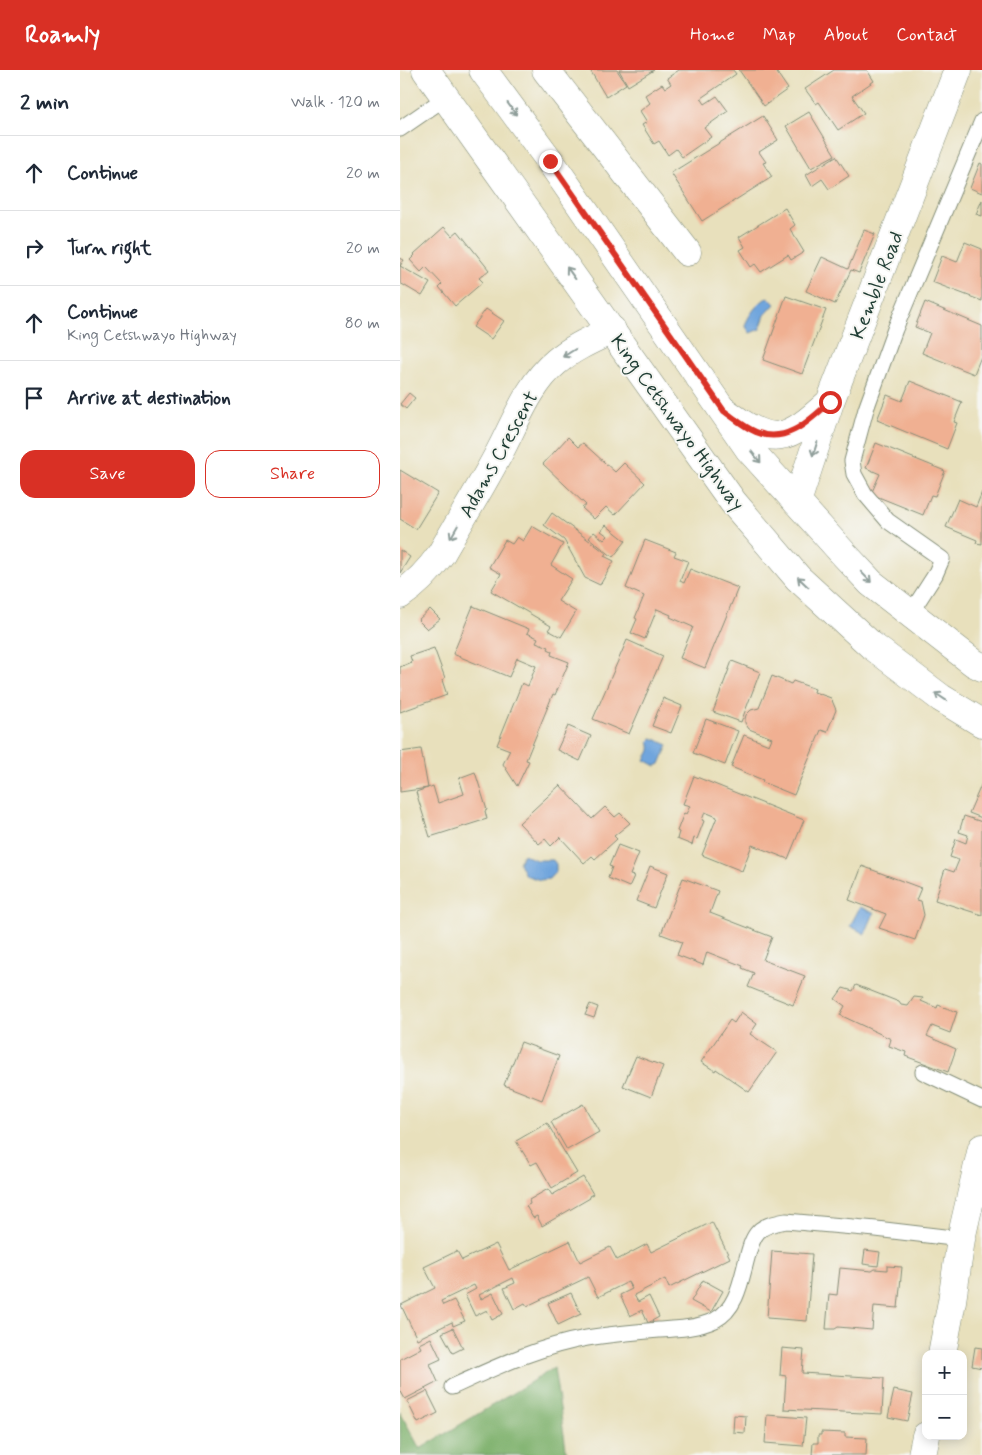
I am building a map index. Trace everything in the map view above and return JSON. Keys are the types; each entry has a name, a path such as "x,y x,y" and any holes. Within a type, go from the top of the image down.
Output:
{"main road":[{"name":"King Cetshwayo Highway","path":"426,70 733,502 798,578 871,645 941,698 982,723"},
{"name":"King Cetshwayo Highway","path":"483,70 550,161 749,449 871,583 974,663 982,667"},
{"path":"546,70 687,252"},
{"name":"Kemble Road","path":"797,502 830,402 958,70"},
{"name":"Adams Crescent","path":"400,595 414,586 441,554 498,454 516,418 544,374 555,362 612,330"},
{"path":"724,411 745,427 758,433 776,436 792,432 806,424 830,402"},
{"path":"943,1350 961,1239 982,1148"},
{"path":"922,1455 925,1440"}],"lane":[{"path":"401,125 445,98"},
{"path":"910,614 935,575 942,559 888,521 865,494 854,474 852,461 866,409 895,330 982,121"},
{"path":"923,1072 982,1100"},
{"path":"452,1387 551,1345 588,1338 678,1329 705,1324 715,1320 729,1309 735,1299 750,1242 759,1231 774,1223 794,1221 961,1239"}],"green space":[{"path":"554,1368 567,1455 400,1455 400,1412 420,1449"}],"water":[{"path":"768,297 775,304 765,315 760,329 750,333 745,325 747,321 757,306"},
{"path":"652,738 668,745 660,764 656,766 645,760 650,749 649,741"},
{"path":"523,854 536,860 553,860 556,864 556,871 549,879 540,880 525,875 519,863"},
{"path":"860,907 874,913 865,934 850,926"}],"building":[{"path":"590,70 617,70 626,84 606,97"},
{"path":"619,70 654,70 628,86"},
{"path":"679,70 733,70 736,74 701,98 705,104 717,96 728,111 704,128 711,137 682,157 676,149 668,155 659,141 654,144 642,125 647,122 640,111 650,103 645,95 662,84 665,88 671,84 667,78"},
{"path":"739,70 775,70 788,89 764,106"},
{"path":"834,70 867,70 874,81 852,96 864,113 838,130 819,102 816,104 805,89"},
{"path":"809,112 835,155 811,168 786,126"},
{"path":"763,116 778,140 759,152 766,162 763,163 772,177 702,221 671,173"},
{"path":"836,156 849,176 829,189 822,179 812,186 806,175"},
{"path":"980,163 982,164 982,193 970,188"},
{"path":"982,200 982,216 976,214"},
{"path":"785,208 795,225 790,229 804,252 791,260 788,255 761,272 755,264 751,267 740,250 745,247 739,237"},
{"path":"444,227 452,236 458,231 489,270 479,278 483,282 455,306 439,287 442,284 426,267 421,272 410,260 414,254"},
{"path":"864,230 875,234 859,273 851,270 835,304 806,291 822,257 848,269"},
{"path":"965,242 982,249 982,301 932,282 942,256 957,262"},
{"path":"400,258 404,260 400,266"},
{"path":"400,266 430,283 422,296 400,283"},
{"path":"786,296 826,310 802,374 763,360"},
{"path":"925,302 982,326 982,354 974,374 922,353 930,333 915,327"},
{"path":"486,309 504,321 491,339 473,327"},
{"path":"910,381 962,402 954,422 957,423 947,449 877,420 887,395 902,401"},
{"path":"409,393 415,398 406,409 400,404"},
{"path":"568,437 578,447 583,443 615,472 624,463 645,483 615,515 606,507 594,519 582,508 586,505 543,464"},
{"path":"876,443 945,471 935,496 931,495 923,515 871,494 880,474 866,468"},
{"path":"400,470 438,493 416,529 400,519"},
{"path":"982,492 982,544 976,543 977,540 946,527 958,499 976,507"},
{"path":"552,513 606,553 604,556 614,561 600,585 585,578 564,540 544,525"},
{"path":"606,525 626,541 613,557 589,538 594,532 604,540 608,536 601,531"},
{"path":"532,526 563,544 551,565 572,579 558,601 576,612 561,637 548,630 551,626 491,591 501,574 489,567 505,540 512,544 517,537 523,541"},
{"path":"645,540 676,552 674,556 688,561 680,581 684,583 690,569 738,588 705,668 680,658 693,627 670,617 671,615 657,609 645,639 631,633 644,596 626,588"},
{"path":"400,550 410,557 400,573"},
{"path":"473,606 529,629 527,633 538,638 536,642 549,647 548,649 552,651 551,655 569,662 555,695 553,694 526,760 529,761 517,786 503,764 510,750 497,745 522,683 528,686 536,666 517,658 509,677 453,654"},
{"path":"430,609 440,619 427,629 418,620"},
{"path":"627,640 663,656 629,734 593,719"},
{"path":"434,648 445,678 442,680 447,695 400,712 400,667 412,662 410,656"},
{"path":"732,661 760,672 741,722 713,712"},
{"path":"772,676 791,684 793,681 815,689 814,692 831,698 836,710 827,732 821,730 794,795 731,767 744,735 769,745 772,738 749,729 745,719 751,710 759,708"},
{"path":"663,698 682,706 671,733 652,726"},
{"path":"706,719 738,731 725,765 693,753"},
{"path":"568,726 591,736 580,761 557,750"},
{"path":"421,749 428,788 400,792 400,752"},
{"path":"475,772 487,810 485,811 487,819 430,837 416,792 433,786 438,803 464,794 459,778"},
{"path":"694,776 804,820 788,859 752,845 742,871 702,855 717,817 705,812 702,820 704,821 697,839 694,838 692,845 677,839 679,832 677,831 684,813 686,814 690,806 683,804"},
{"path":"982,783 982,818 969,813"},
{"path":"560,785 592,819 605,807 615,817 620,813 630,823 614,836 617,839 595,859 592,856 584,863 560,837 551,846 545,839 539,844 519,823"},
{"path":"964,816 982,822 982,915 935,900 945,869 954,872 959,860 950,857 956,839 966,843 968,835 959,832"},
{"path":"618,845 639,853 630,875 634,876 629,887 608,878 612,867 609,866"},
{"path":"650,866 668,873 654,908 636,901"},
{"path":"862,866 921,888 916,900 921,901 924,915 915,940 879,928 886,914 849,900"},
{"path":"683,878 718,891 710,913 772,937 763,960 805,976 793,1005 748,987 754,973 742,968 743,966 707,952 703,965 677,955 682,942 661,934"},
{"path":"856,985 899,1002 901,1005 908,1006 914,997 923,998 921,1001 937,1008 938,1005 957,1012 950,1033 932,1026 927,1036 956,1049 948,1072 905,1056 906,1052 889,1046 891,1039 840,1015 845,1006 835,999 843,988 853,991"},
{"path":"590,1004 598,1007 594,1018 585,1015"},
{"path":"741,1012 757,1024 750,1034 777,1052 749,1092 716,1069 715,1071 701,1062 730,1020 734,1023"},
{"path":"521,1042 559,1056 542,1100 504,1085"},
{"path":"636,1056 663,1066 651,1097 623,1086"},
{"path":"583,1104 599,1132 567,1150 551,1122"},
{"path":"547,1123 577,1173 552,1188 537,1162 531,1165 516,1141"},
{"path":"583,1177 593,1194 589,1196 590,1198 542,1226 537,1216 533,1218 526,1206 530,1204 529,1200 548,1189 552,1195"},
{"path":"712,1222 730,1258 669,1288 665,1279 634,1295 638,1302 649,1296 659,1317 648,1323 642,1310 630,1316 620,1295 632,1289 628,1282 598,1297 588,1277 527,1306 525,1303 514,1309 504,1288 515,1283 513,1278 479,1295 481,1299 493,1293 503,1314 492,1320 487,1310 475,1316 465,1295 476,1289 474,1285 441,1301 443,1305 454,1300 465,1321 453,1326 452,1322 417,1339 401,1305 435,1288 424,1267 457,1251 462,1260 496,1244 509,1270 570,1241 580,1262 610,1247 617,1260 647,1244 651,1252"},
{"path":"865,1250 880,1252 878,1266 863,1264"},
{"path":"772,1251 812,1254 807,1321 767,1318"},
{"path":"887,1266 902,1267 898,1308 874,1306 872,1330 838,1327 826,1329 829,1294 837,1295 840,1268 872,1271 875,1269 887,1270"},
{"path":"703,1280 723,1291 711,1312 691,1301"},
{"path":"571,1293 581,1314 558,1325 548,1303"},
{"path":"453,1328 463,1348 453,1353 442,1333"},
{"path":"431,1338 441,1359 430,1364 438,1382 405,1399 400,1390 400,1359 421,1348 419,1344"},
{"path":"975,1347 982,1348 982,1368 972,1366"},
{"path":"782,1348 804,1350 802,1373 884,1378 882,1414 784,1409 786,1376 780,1375"},
{"path":"894,1390 913,1394 907,1421 888,1417"},
{"path":"427,1391 438,1413 418,1423 407,1401"},
{"path":"734,1415 746,1416 745,1433 733,1432"},
{"path":"767,1415 806,1418 803,1446 765,1443"},
{"path":"821,1432 845,1433 845,1437 867,1438 866,1455 812,1455 813,1443 818,1443 818,1435 821,1435"}],"route":[{"path":"550,161 724,411 745,427 758,433 776,436 792,432 806,424 830,402"}]}
